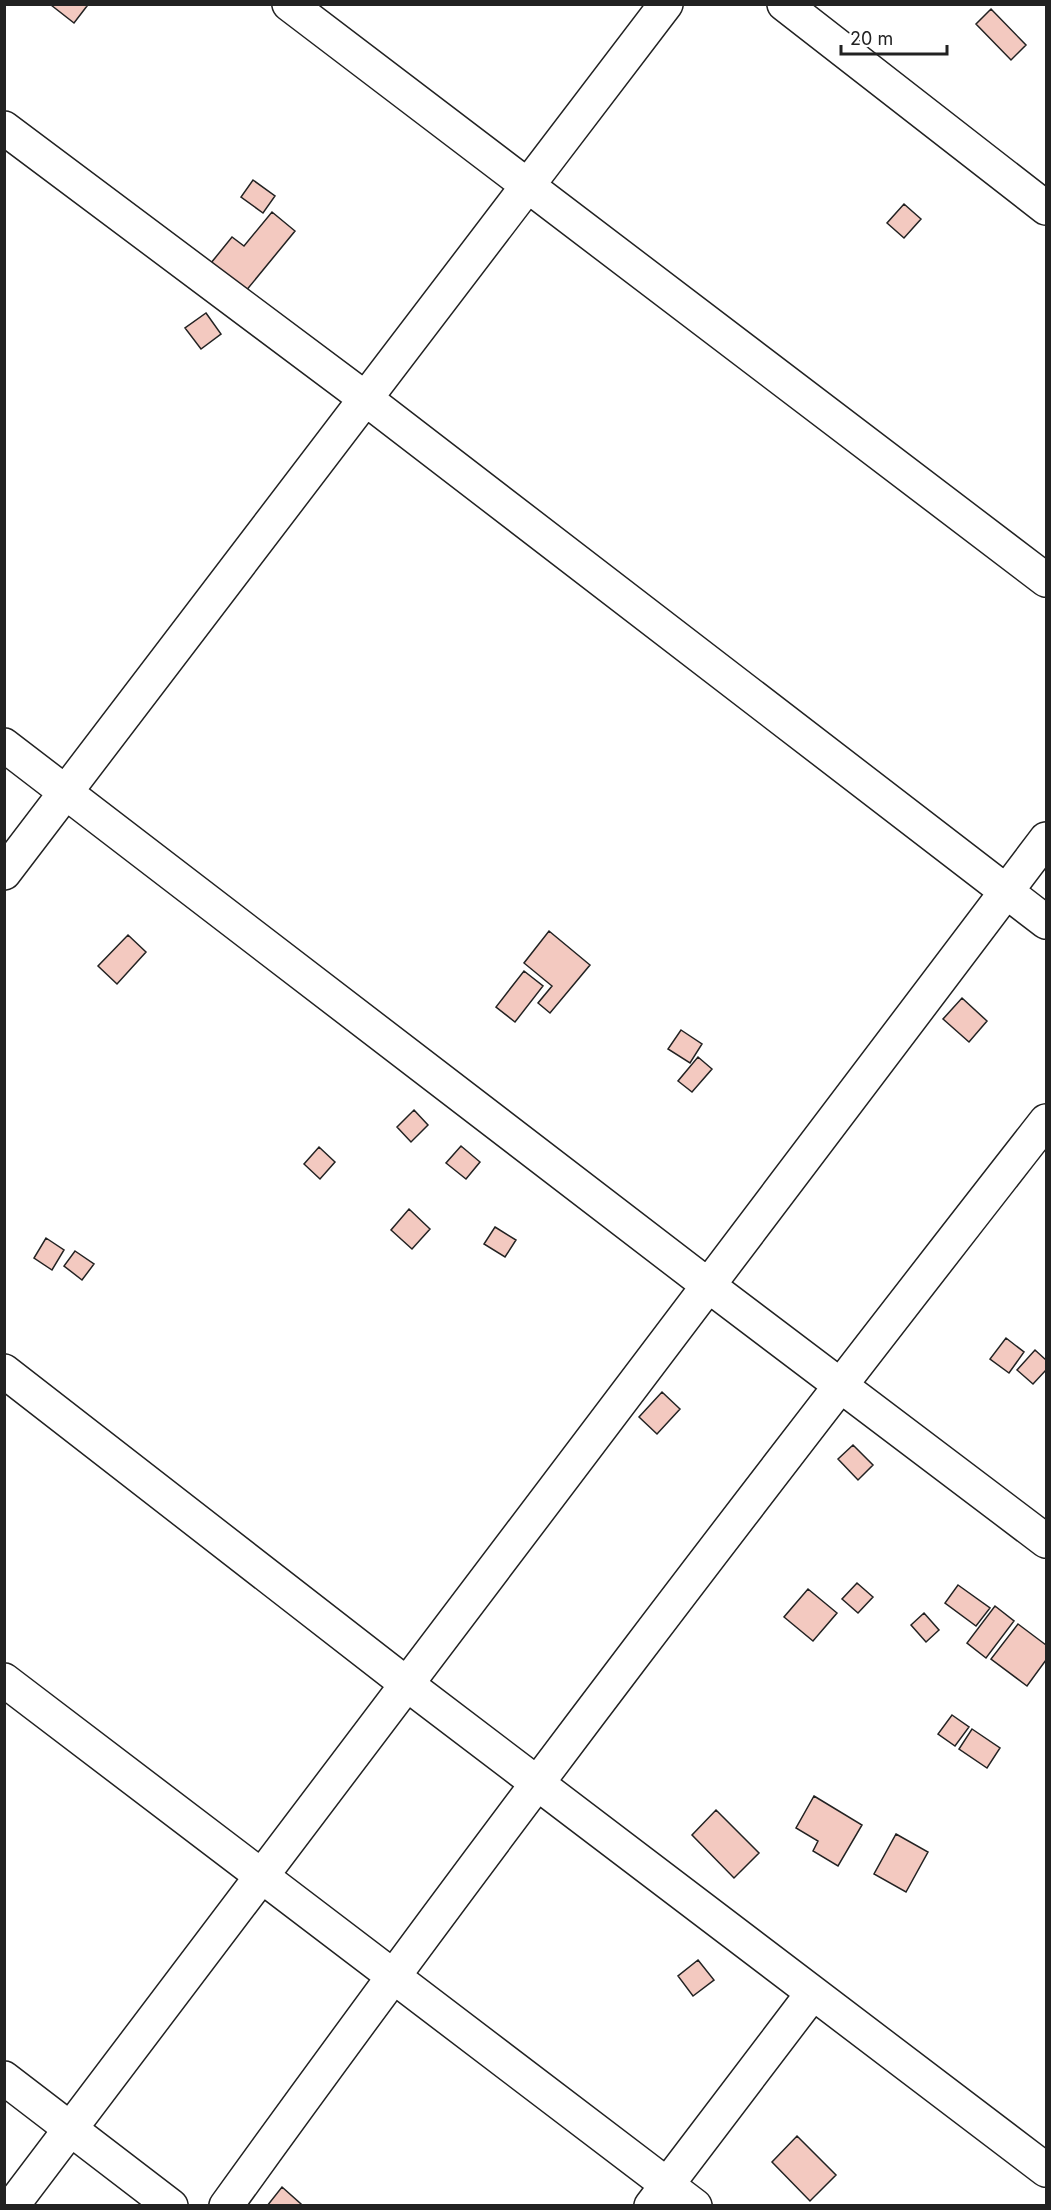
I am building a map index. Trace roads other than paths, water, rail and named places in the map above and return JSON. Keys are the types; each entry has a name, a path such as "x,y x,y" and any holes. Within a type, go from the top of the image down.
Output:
{"street":[{"path":"290,4 1047,580"},
{"path":"4,873 666,4"},
{"path":"784,4 1047,208"},
{"path":"4,128 366,399 1047,922"},
{"path":"4,745 709,1286 1047,1541"},
{"path":"12,2205 1047,839"},
{"path":"226,2205 393,1974 840,1384 1047,1121"},
{"path":"4,1371 408,1685 812,1994 1047,2170"},
{"path":"4,1680 262,1878 393,1974 659,2195 695,2205"},
{"path":"659,2195 812,1994"},
{"path":"4,2078 171,2205"}]}
